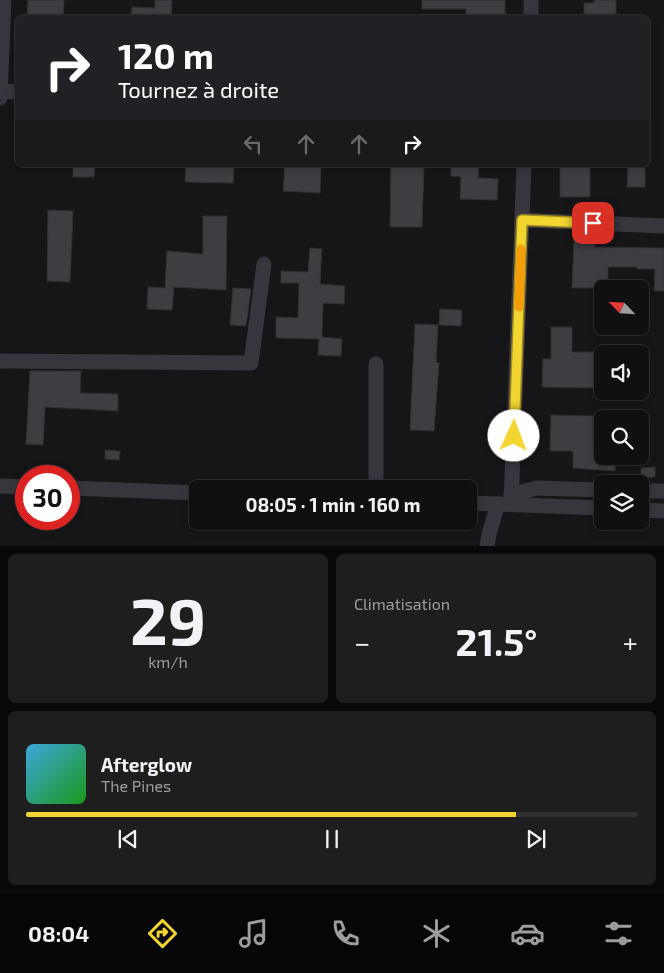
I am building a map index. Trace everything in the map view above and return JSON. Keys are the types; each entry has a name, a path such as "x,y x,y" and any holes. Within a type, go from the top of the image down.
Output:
{"street":[{"path":"0,98 4,0"},
{"path":"530,15 531,0"},
{"path":"0,91 15,92"},
{"path":"487,546 488,534 507,501 524,167"},
{"path":"522,220 664,226"},
{"path":"0,361 251,363 264,264"},
{"path":"376,364 376,480"},
{"path":"0,486 15,487"},
{"path":"80,488 189,493"},
{"path":"507,501 537,488 594,490"},
{"path":"649,491 664,491"},
{"path":"477,503 507,501 594,507"},
{"path":"649,510 664,511"}],"building":[{"path":"28,0 64,0 63,15 27,15"},
{"path":"155,0 172,0 171,15 131,15 132,7 155,8"},
{"path":"422,0 505,0 505,15 466,15 466,9 422,9"},
{"path":"594,0 616,0 616,15 584,15 584,3 594,3"},
{"path":"73,167 95,167 94,177 73,177"},
{"path":"186,167 234,167 233,183 185,182"},
{"path":"285,167 321,167 320,193 283,191"},
{"path":"391,167 424,167 422,227 390,227"},
{"path":"451,167 479,167 478,178 498,179 497,200 460,199 461,177 451,176"},
{"path":"560,167 590,167 590,197 560,197"},
{"path":"628,167 645,167 645,187 627,187"},
{"path":"48,210 73,211 70,282 47,281"},
{"path":"203,216 227,216 226,290 174,287 172,310 147,309 148,287 165,288 167,251 203,254"},
{"path":"574,239 595,239 595,247 664,248 664,291 654,291 655,269 637,269 637,267 608,267 608,280 594,280 594,288 572,288"},
{"path":"310,248 322,249 320,284 345,286 344,304 323,303 322,337 342,339 341,356 318,355 319,339 276,338 276,317 298,318 299,283 281,283 281,271 308,272"},
{"path":"233,288 251,289 246,326 230,325"},
{"path":"440,309 462,310 461,326 439,325"},
{"path":"415,324 438,325 436,362 439,363 434,431 410,430"},
{"path":"551,327 572,327 572,352 594,352 594,388 542,387 543,359 551,359"},
{"path":"30,371 81,371 80,393 118,394 118,411 45,407 43,445 26,444"},
{"path":"551,415 593,416 594,465 615,465 615,471 573,468 573,451 550,451"},
{"path":"494,421 505,422 504,434 492,432"},
{"path":"105,450 120,451 119,460 105,459"},
{"path":"655,467 655,477 641,475 641,468"}],"slow traffic":[{"path":"519,307 521,249"}],"route":[{"path":"514,436 522,220 593,223"}]}
